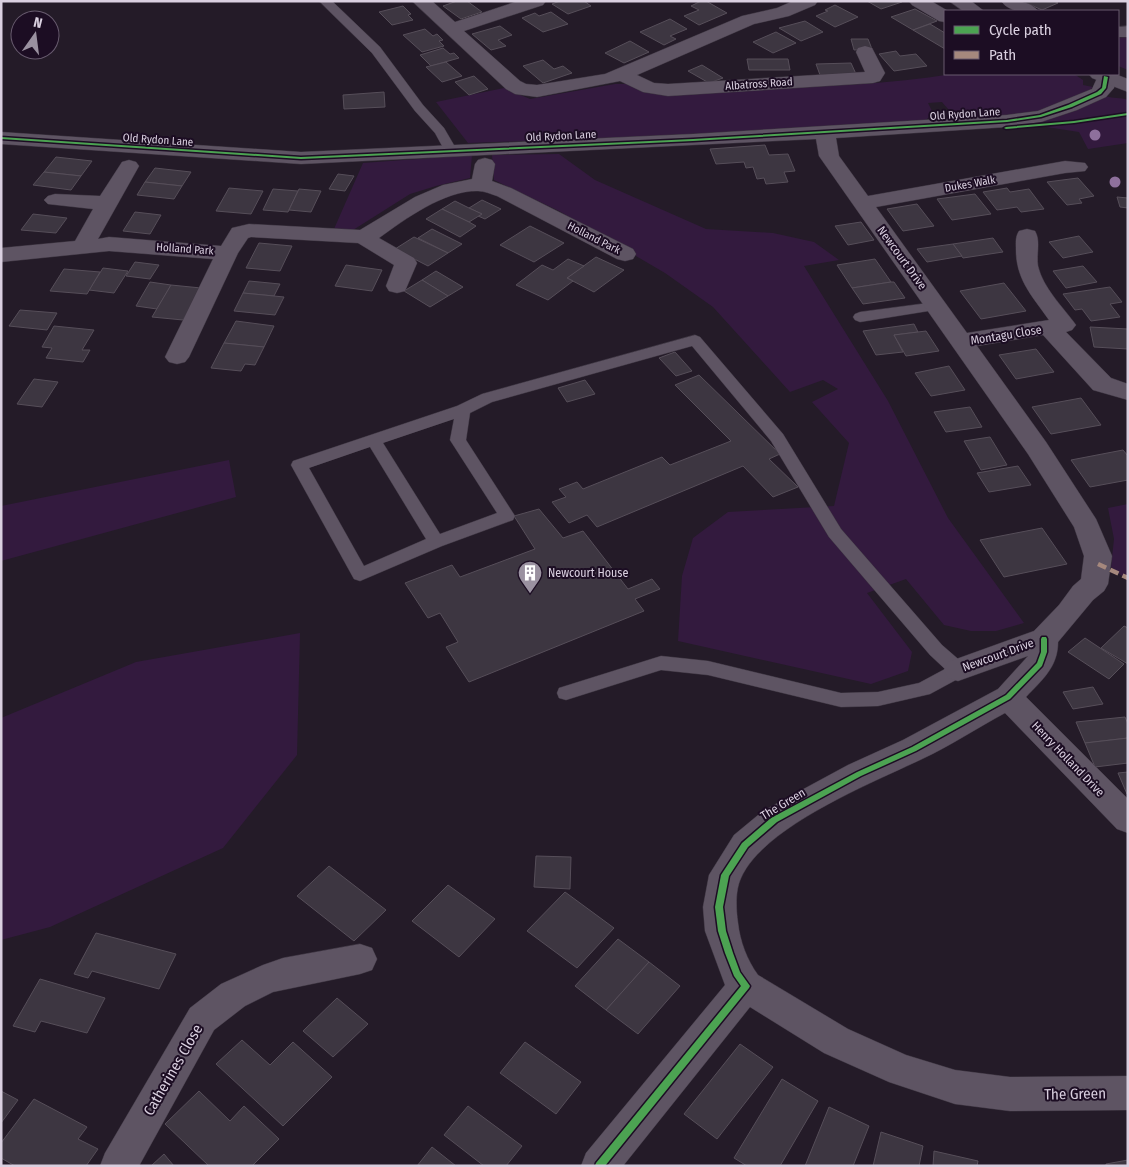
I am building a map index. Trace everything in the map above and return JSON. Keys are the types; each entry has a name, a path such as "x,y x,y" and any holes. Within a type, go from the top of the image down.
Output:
{"street":[{"path":"421,1 513,85 522,90 537,91 610,79 758,17 783,12 808,1"},
{"path":"451,29 537,1"},
{"path":"918,1 944,16"},
{"path":"958,1 973,10"},
{"path":"1010,1 1027,10"},
{"path":"741,6 758,17"},
{"name":"Albatross Road","path":"622,75 650,88 668,90 873,77 874,73 865,52"},
{"name":"Old Rydon Lane","path":"1,138 281,158 318,158 693,140 970,124 1041,116 1100,93 1104,88 1102,75"},
{"path":"1102,75 1128,86"},
{"name":"Old Rydon Lane","path":"934,106 947,125"},
{"name":"Newcourt Drive","path":"825,132 829,156 1037,448 1087,526 1098,556 1094,584 1083,593 1069,612 1044,639 958,670"},
{"path":"480,184 485,164"},
{"path":"84,245 129,166"},
{"name":"Dukes Walk","path":"862,203 1065,167 1078,167"},
{"name":"Holland Park","path":"1,255 84,245 109,244 228,253 240,233 249,230 363,237 414,206 437,195 464,185 480,184 504,192 625,254"},
{"path":"55,200 107,203"},
{"name":"Montagu Close","path":"962,342 1064,325 1034,283 1027,265 1027,236"},
{"name":"Holland Park","path":"363,237 406,263 397,286"},
{"path":"177,357 228,253"},
{"name":"Montagu Close","path":"1049,328 1102,384 1128,392"},
{"name":"The Green","path":"1044,639 1044,652 1040,664 1008,697 914,749 859,774 774,820 745,845 725,875 719,907 722,931 737,974 746,986 836,1041 902,1070 955,1086 1010,1094 1128,1092"},
{"name":"Henry Holland Drive","path":"1008,697 1128,820"},
{"name":"Catherines Close","path":"118,1166 202,1019 233,995 263,980 283,973 360,959"},
{"path":"599,1166 746,986"}],"lane":[{"path":"325,1 376,50 419,108 440,131 452,152"},
{"path":"860,317 936,306"},
{"path":"463,410 458,440 508,516 436,542 360,575 299,465 463,410 487,398 695,340 777,438 835,533 936,650 958,670"},
{"path":"374,440 436,542"},
{"name":"Newcourt Drive","path":"566,694 661,663 708,668 841,700 878,699 923,689 958,670"}],"shaded area":[{"path":"1128,37 1128,70 1119,66 1119,38"},
{"path":"944,75 1076,75 1083,80 1083,85 1093,87 1072,102 1058,107 1000,116 960,117 951,112 942,102 928,103 933,113 924,122 590,139 468,143 436,102 504,88 530,99 615,84 637,87 795,86 874,83"},
{"path":"1106,96 1128,100 1128,143 1088,149 1079,132 1020,123"},
{"path":"559,154 595,180 706,229 773,233 814,242 839,260 804,266 888,401 948,518 1024,623 996,631 971,631 944,625 906,579 867,593 912,652 908,671 871,684 678,641 682,576 693,538 728,512 834,506 849,443 812,402 838,389 823,380 790,392 713,307 665,273 559,211 494,180 492,155"},
{"path":"472,155 470,178 410,194 353,230 334,229 363,163"},
{"path":"229,460 236,497 1,561 1,506"},
{"path":"1128,504 1128,581 1111,567 1114,539 1108,508"},
{"path":"300,633 297,755 223,848 50,927 1,940 1,718 136,662"}],"building":[{"path":"457,1 467,1 482,12 461,19 443,6"},
{"path":"560,1 584,1 591,6 568,14 552,4"},
{"path":"701,1 706,1 727,13 699,25 684,16 699,10 691,6"},
{"path":"867,1 902,1 902,2 881,9"},
{"path":"1022,1 1054,1 1058,3 1042,10"},
{"path":"835,5 858,17 835,27 816,16 828,11 825,10"},
{"path":"403,6 411,14 408,15 413,20 392,25 379,12"},
{"path":"915,9 937,21 913,30 891,17"},
{"path":"551,12 568,24 543,32 522,18 535,13 539,16"},
{"path":"670,19 687,29 670,36 676,39 664,45 640,32"},
{"path":"805,21 823,32 801,41 779,28"},
{"path":"930,24 944,32 944,48 913,30"},
{"path":"500,26 512,35 498,40 506,46 491,50 472,34"},
{"path":"425,29 433,36 437,34 443,40 439,41 444,46 422,52 403,35"},
{"path":"776,32 796,43 773,53 753,42"},
{"path":"851,39 868,39 872,49 854,50"},
{"path":"630,41 649,52 624,63 605,53"},
{"path":"443,48 450,54 454,53 459,58 431,66 420,55"},
{"path":"896,51 900,56 916,54 927,66 894,71 879,54"},
{"path":"747,59 788,59 790,70 749,70"},
{"path":"543,60 554,69 563,66 572,73 543,83 523,66"},
{"path":"446,62 462,76 442,82 426,67"},
{"path":"851,63 856,74 820,75 816,64"},
{"path":"702,65 723,78 709,83 688,71"},
{"path":"474,76 488,89 469,95 455,82"},
{"path":"384,92 385,107 344,109 343,95"},
{"path":"765,145 769,155 788,154 795,171 784,172 788,182 766,184 764,178 757,179 753,167 746,168 744,162 716,164 710,149"},
{"path":"56,157 92,161 81,176 44,172"},
{"path":"155,168 191,172 182,186 145,182"},
{"path":"44,172 81,176 71,190 33,185"},
{"path":"338,174 354,176 345,191 329,189"},
{"path":"1078,178 1094,196 1079,199 1082,203 1067,205 1047,182"},
{"path":"145,182 182,186 174,199 137,195"},
{"path":"229,188 263,191 251,214 216,211"},
{"path":"1007,188 1010,192 1029,189 1044,209 1021,212 1017,207 997,210 983,192"},
{"path":"273,189 298,191 288,212 263,210"},
{"path":"299,189 321,191 311,212 289,210"},
{"path":"975,194 991,214 952,220 937,199"},
{"path":"1117,197 1128,198 1128,208 1120,207"},
{"path":"482,200 501,209 485,219 478,216 482,214 469,208"},
{"path":"455,201 482,214 469,222 442,209"},
{"path":"917,204 934,226 903,231 887,209"},
{"path":"442,209 476,226 460,237 426,219"},
{"path":"135,212 161,215 150,234 123,231"},
{"path":"33,214 67,218 56,233 21,230"},
{"path":"861,222 874,240 848,245 835,226"},
{"path":"530,226 564,243 534,262 500,245"},
{"path":"432,229 462,244 448,253 418,238"},
{"path":"1079,236 1093,252 1063,258 1049,242"},
{"path":"414,237 448,253 428,266 395,249"},
{"path":"993,238 1003,252 963,258 953,244"},
{"path":"259,243 292,246 280,271 246,268"},
{"path":"953,244 962,256 927,262 917,249"},
{"path":"596,257 624,270 594,292 567,278"},
{"path":"568,259 584,266 567,278 573,281 548,300 516,285 542,265 553,270"},
{"path":"875,259 891,282 852,288 837,265"},
{"path":"135,262 159,265 150,279 126,276"},
{"path":"346,265 382,270 372,291 335,286"},
{"path":"1083,266 1097,282 1066,288 1053,271"},
{"path":"103,268 128,271 114,293 89,290"},
{"path":"64,269 100,272 87,294 50,291"},
{"path":"436,271 463,287 448,296 422,280"},
{"path":"422,280 448,296 430,307 404,291"},
{"path":"249,281 280,284 274,296 243,293"},
{"path":"150,282 171,285 157,309 136,306"},
{"path":"894,282 905,298 863,304 852,288"},
{"path":"1004,283 1026,311 981,319 960,291"},
{"path":"171,285 201,288 183,320 152,317"},
{"path":"1110,287 1122,302 1110,304 1120,317 1091,321 1082,309 1075,310 1063,294"},
{"path":"243,293 284,297 275,315 234,311"},
{"path":"20,310 57,313 47,330 9,326"},
{"path":"236,321 274,326 264,347 224,343"},
{"path":"914,324 918,332 894,335 903,352 876,355 863,331"},
{"path":"54,326 94,330 82,350 90,350 83,362 46,358 52,348 42,347"},
{"path":"1090,327 1128,329 1128,349 1094,347"},
{"path":"926,331 939,351 906,356 894,335"},
{"path":"224,343 264,347 255,365 245,364 241,371 211,368"},
{"path":"1036,349 1054,372 1016,379 999,355"},
{"path":"675,352 692,371 676,376 659,358"},
{"path":"949,366 965,390 931,396 915,373"},
{"path":"699,375 780,454 769,459 798,487 773,497 743,466 597,527 587,515 569,523 552,502 566,497 559,489 577,482 583,489 662,457 670,465 731,441 675,385"},
{"path":"34,379 58,382 42,407 17,404"},
{"path":"585,380 595,394 567,402 558,388"},
{"path":"1081,398 1101,425 1051,434 1032,407"},
{"path":"970,407 982,427 946,432 934,412"},
{"path":"990,437 1007,465 981,470 964,441"},
{"path":"1123,450 1128,456 1128,480 1090,487 1071,460"},
{"path":"1018,466 1031,485 989,492 977,473"},
{"name":"Newcourt House","path":"539,509 563,538 583,531 628,589 652,579 660,589 635,599 644,611 469,682 446,647 458,642 440,613 428,618 405,583 452,565 460,577 535,549 514,516"},
{"path":"1042,528 1067,564 1004,577 980,540"},
{"path":"1124,626 1128,628 1128,664 1101,648"},
{"path":"1085,638 1124,664 1109,679 1068,652"},
{"path":"1093,687 1103,704 1073,709 1063,692"},
{"path":"1125,717 1128,724 1128,738 1085,743 1076,722"},
{"path":"1128,738 1128,763 1095,767 1085,743"},
{"path":"1128,772 1128,794 1127,794 1118,773"},
{"path":"536,856 571,857 570,889 534,887"},
{"path":"329,866 386,910 354,941 297,896"},
{"path":"448,885 495,919 459,957 412,921"},
{"path":"565,892 614,928 577,968 527,931"},
{"path":"96,933 176,954 159,989 92,971 88,978 74,974"},
{"path":"618,939 649,962 606,1010 575,986"},
{"path":"649,962 680,986 638,1034 606,1010"},
{"path":"40,979 105,998 87,1033 41,1021 35,1032 13,1026"},
{"path":"337,998 368,1024 333,1057 303,1031"},
{"path":"242,1040 270,1065 293,1042 332,1077 283,1126 216,1064"},
{"path":"525,1042 581,1082 556,1114 500,1073"},
{"path":"740,1044 773,1067 717,1139 684,1114"},
{"path":"782,1079 818,1101 780,1166 747,1166 734,1158"},
{"path":"1,1091 18,1100 1,1123"},
{"path":"199,1091 230,1121 244,1106 279,1139 252,1166 209,1166 165,1124"},
{"path":"34,1099 87,1127 78,1139 98,1149 86,1166 15,1166 1,1158 1,1143"},
{"path":"468,1106 522,1146 506,1166 484,1166 444,1135"},
{"path":"829,1107 869,1126 853,1166 805,1166"},
{"path":"881,1132 923,1146 919,1166 873,1166"},
{"path":"432,1147 456,1166 417,1166"},
{"path":"934,1151 978,1161 977,1166 933,1166"},
{"path":"164,1154 174,1166 151,1166"},
{"path":"1128,1160 1128,1166 1106,1166 1106,1164"}],"marked path":[{"path":"1098,564 1128,578"}],"cycle path":[{"path":"1,138 301,158 693,140 1007,121 1041,116 1099,93 1104,88 1106,77"},
{"path":"1006,128 1074,122 1128,114"},
{"path":"599,1166 746,986 737,974 729,953 722,931 719,907 725,875 745,845 774,820 859,774 914,749 1008,697 1040,664 1044,652 1044,639"}],"place":[{"name":"Newcourt House","path":"530,594"}]}
